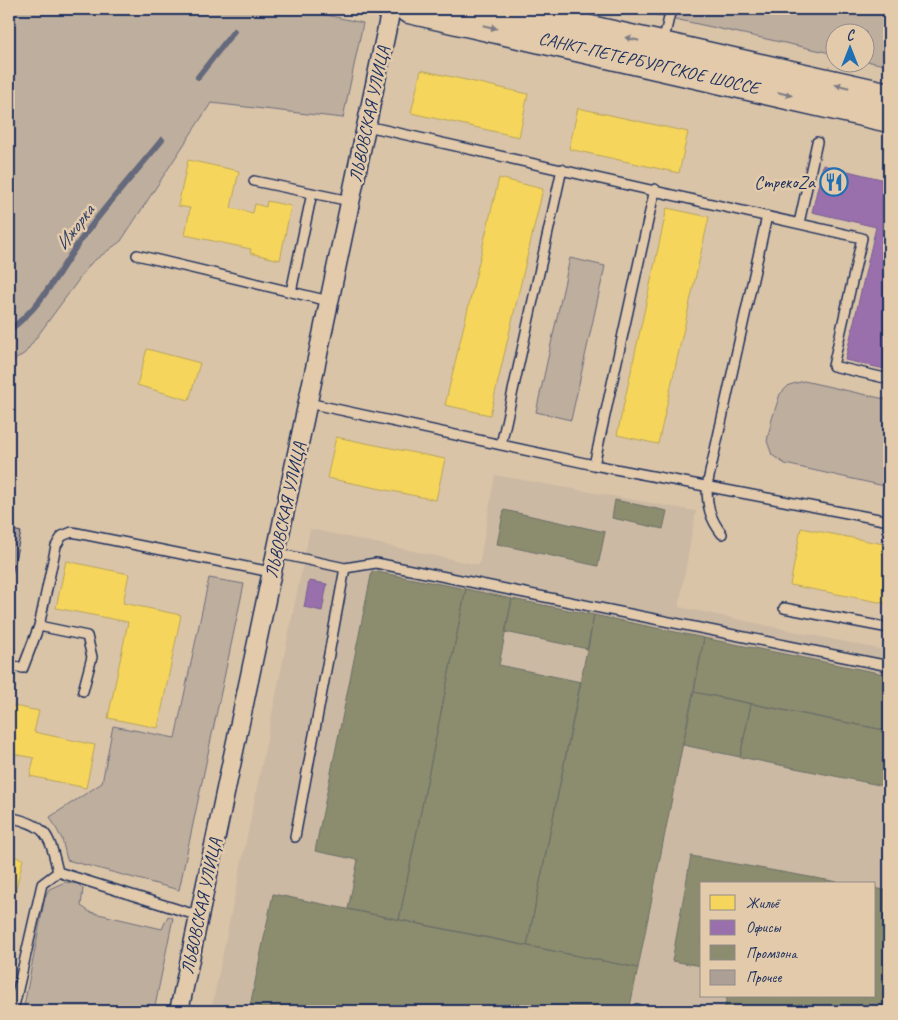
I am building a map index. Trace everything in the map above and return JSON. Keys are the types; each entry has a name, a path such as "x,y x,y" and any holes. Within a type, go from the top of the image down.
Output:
{"main road":[{"name":"САНКТ-ПЕТЕРБУРГСКОЕ ШОССЕ","path":"409,9 889,118"},
{"name":"САНКТ-ПЕТЕРБУРГСКОЕ ШОССЕ","path":"497,9 889,97"}],"street":[{"name":"ЛЬВОВСКАЯ УЛИЦА","path":"178,1011 391,9"}],"lane":[{"path":"662,46 671,9"},
{"path":"366,126 655,189 862,238 833,366 889,379"},
{"path":"799,223 817,142"},
{"path":"501,445 562,169"},
{"path":"254,181 350,201"},
{"path":"594,465 655,189"},
{"path":"291,292 312,193"},
{"path":"722,534 713,523 707,505 707,486 766,216"},
{"path":"137,255 329,301"},
{"path":"308,402 594,465 889,521"},
{"path":"9,665 24,668 39,626 56,546 62,536 72,532 271,572"},
{"path":"276,553 345,568 376,563 889,666"},
{"path":"295,837 345,568"},
{"path":"784,608 889,628"},
{"path":"39,626 87,636 92,657 83,691"},
{"path":"9,816 26,820 42,828 51,844 58,872"},
{"path":"58,872 199,916"},
{"path":"13,1011 42,884 58,872"}],"shaded area":[{"path":"9,9 299,9 363,23 343,118 211,103 121,241 91,263 25,353 9,364"},
{"path":"629,9 889,9 889,66 876,63 876,22 826,22 826,52"},
{"path":"570,258 605,266 571,420 536,412"},
{"path":"804,381 889,400 889,487 785,464 772,455 767,441 780,394 789,385"},
{"path":"495,475 696,511 679,607 889,651 889,1011 211,1011 310,529 479,565"},
{"path":"209,578 244,584 179,890 67,860 62,839 50,817 102,783 113,726 175,738"},
{"path":"65,882 78,884 83,889 81,906 90,912 162,929 168,916 173,918 154,1011 23,1011 45,897 49,889"}],"building: Жильё":[{"path":"421,70 528,94 519,137 411,113"},
{"path":"578,108 688,132 679,173 569,149"},
{"path":"188,160 239,171 231,208 253,213 255,204 266,207 267,201 291,206 280,260 250,253 251,249 185,235 190,208 178,206"},
{"path":"499,178 543,189 490,415 445,405"},
{"path":"667,208 709,217 658,444 617,435"},
{"path":"147,349 200,363 189,400 137,385"},
{"path":"336,437 445,459 436,500 327,478"},
{"path":"801,528 889,545 889,604 790,585"},
{"path":"66,561 129,574 123,603 181,615 158,728 108,718 128,622 56,608"},
{"path":"9,705 39,711 34,732 95,745 86,788 30,776 34,758 9,753"},
{"path":"9,855 23,859 9,918"}],"building: Офисы":[{"path":"823,165 889,181 889,370 845,360 876,227 812,212"},
{"path":"309,581 327,584 322,611 304,607"}],"building: Промзона":[{"path":"615,500 667,511 663,529 612,518"},
{"path":"504,510 605,532 598,566 497,544"},
{"path":"372,571 466,589 399,920 348,909 358,860 315,851"},
{"path":"466,589 512,599 499,665 581,682 527,946 399,920"},
{"path":"512,599 594,615 588,649 505,632"},
{"path":"594,615 704,638 638,968 527,946"},
{"path":"704,638 889,675 889,731 694,692"},
{"path":"694,692 751,704 740,757 683,745"},
{"path":"751,704 889,731 889,787 740,757"},
{"path":"691,856 838,882 700,882 700,966 672,961"},
{"path":"876,888 889,891 889,1011 724,1011 727,998 876,998"},
{"path":"273,894 638,968 629,1011 249,1011"}],"building: Прочее":[{"path":"9,529 21,532 12,574 9,574"}],"waterway":[{"name":"Ижорка","path":"198,77 234,31"},
{"name":"Ижорка","path":"9,330 40,300 90,228 162,140"}],"place":[{"name":"СтрекоZа","path":"834,182"}]}
